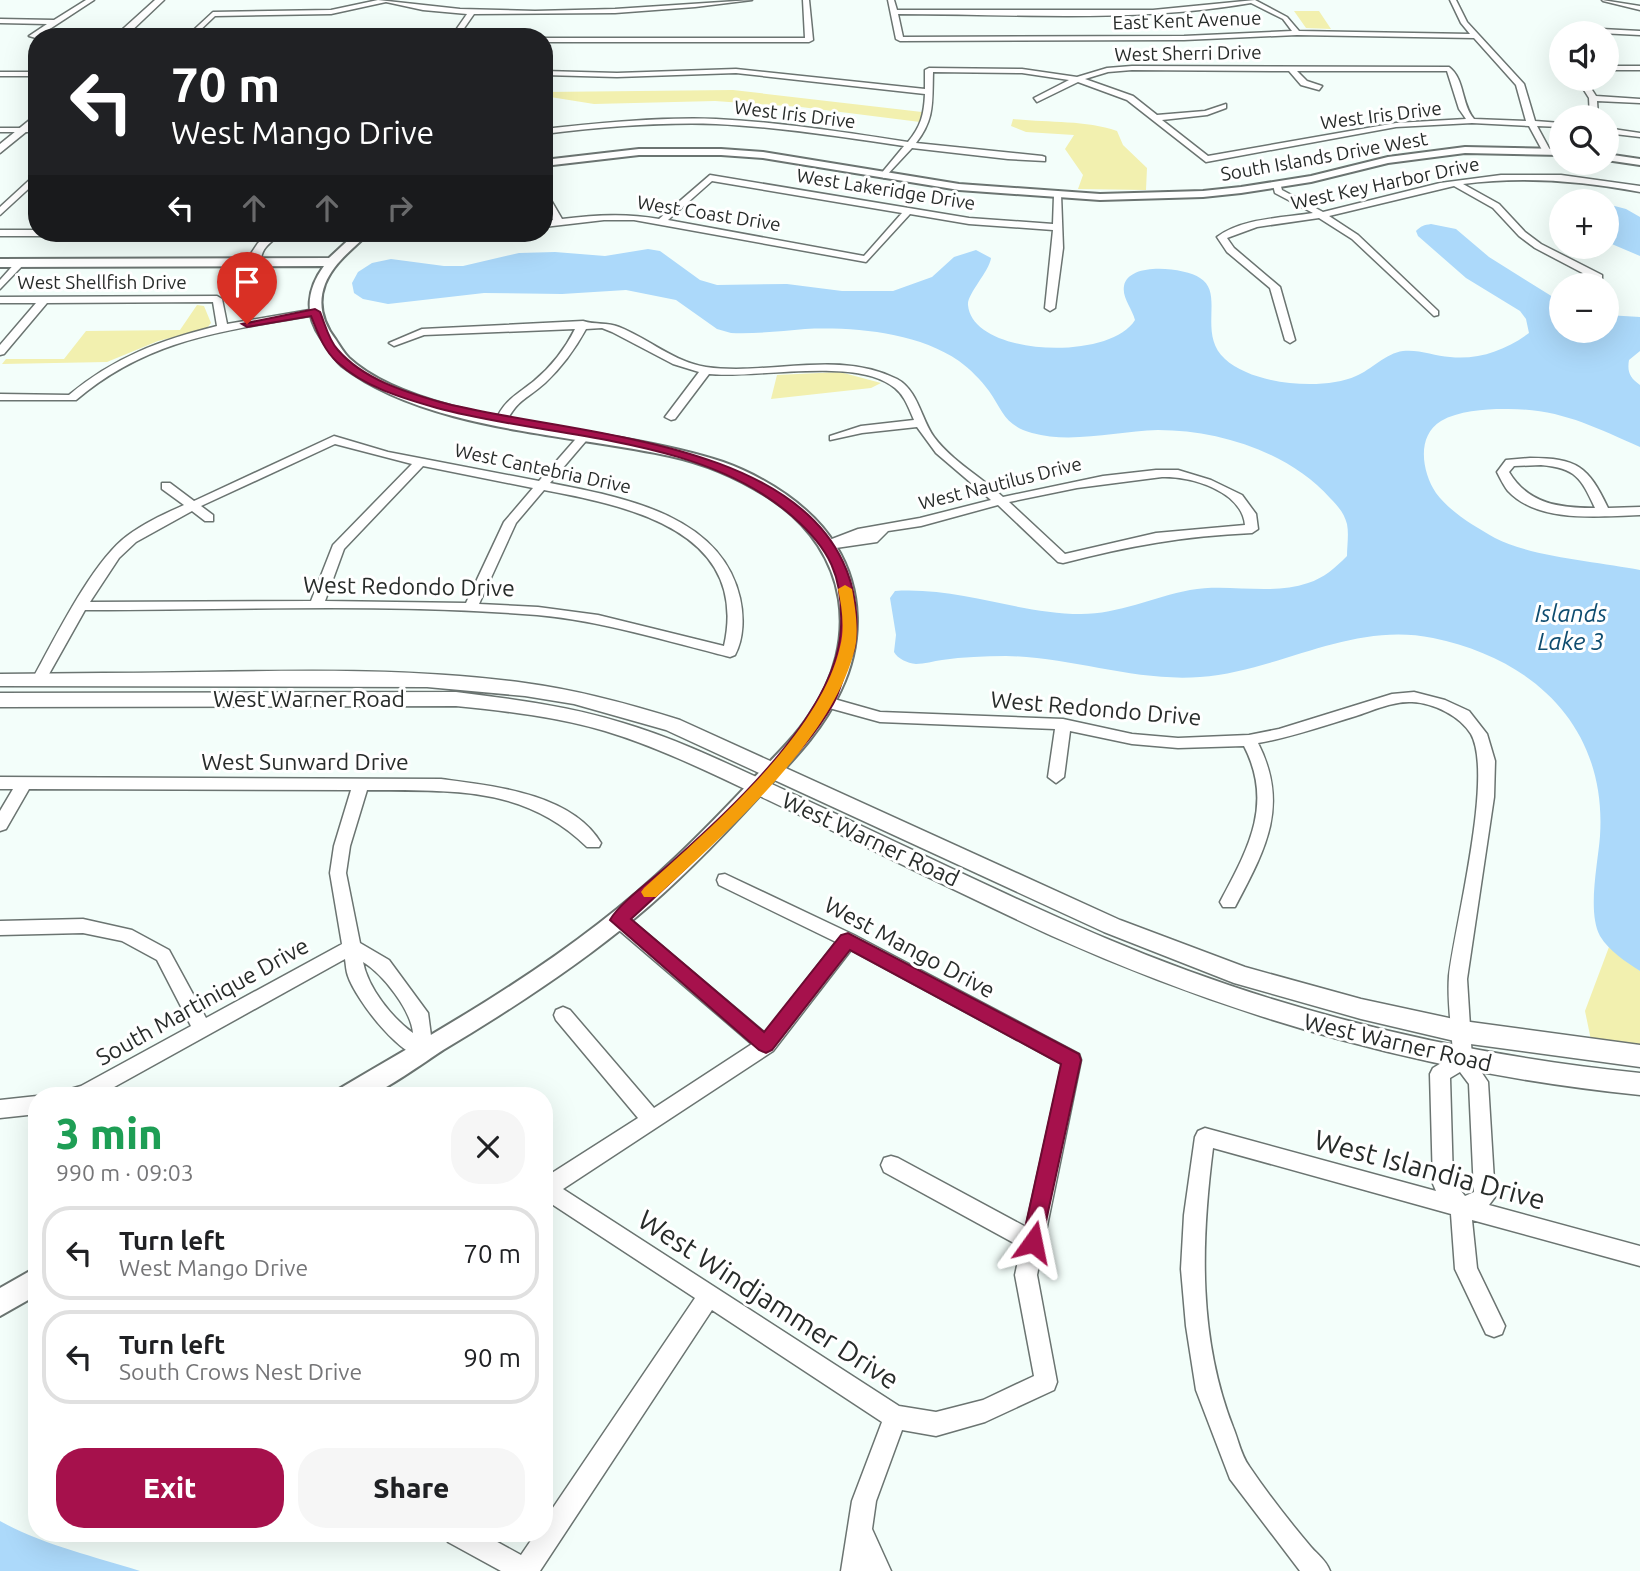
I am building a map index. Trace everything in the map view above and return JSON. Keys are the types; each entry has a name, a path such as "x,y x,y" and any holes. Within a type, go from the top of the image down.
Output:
{"main road":[{"path":"129,28 160,0"},
{"path":"141,28 171,0"},
{"path":"0,150 28,125"},
{"name":"West Warner Road","path":"0,680 432,680 518,687 564,694 640,713 673,725 765,778 1096,945 1185,982 1356,1035 1463,1060 1572,1079 1640,1084"},
{"name":"West Warner Road","path":"0,700 389,697 456,699 510,705 595,722 765,778 1112,926 1242,976 1361,1009 1463,1032 1640,1056"}],"street":[{"path":"44,28 90,0"},
{"path":"198,28 213,14 331,12 387,0 427,8 472,12 636,12 749,0"},
{"path":"553,40 809,40 806,0"},
{"path":"891,0 894,12 1153,12 1216,7 1251,0 1284,18 1297,33"},
{"path":"1453,0 1461,18 1475,36 1515,76 1524,91 1530,121 1546,150"},
{"path":"1605,0 1640,8"},
{"path":"460,28 472,12"},
{"name":"East Kent Avenue","path":"894,12 900,39 1141,38 1297,33 1475,36"},
{"path":"0,22 52,22"},
{"path":"1619,32 1640,33"},
{"path":"1291,68 1304,83 1319,88"},
{"path":"1619,68 1640,68"},
{"name":"West Sherri Drive","path":"928,92 929,70 1022,71 1077,79 1107,69 1449,69 1458,82 1459,105 1472,121"},
{"path":"553,73 617,75 736,71 928,92 926,122 911,145 884,175"},
{"path":"0,82 4,74 28,74"},
{"path":"1037,100 1077,79 1130,98 1156,118 1207,113 1223,106"},
{"path":"1589,91 1593,105"},
{"path":"1593,98 1640,101"},
{"name":"West Iris Drive","path":"1156,118 1206,159 1396,125 1472,121 1549,123"},
{"name":"West Iris Drive","path":"553,131 591,125 695,121 771,125 958,153 1042,159"},
{"path":"0,130 28,130"},
{"path":"1619,132 1640,135"},
{"name":"South Islands Drive West","path":"553,162 596,155 679,150 763,155 959,187 1058,196 1203,194 1277,185 1465,149 1549,150"},
{"path":"1619,159 1640,162"},
{"name":"West Lakeridge Drive","path":"663,220 710,178 907,212 993,224 1057,227"},
{"name":"West Key Harbor Drive","path":"1290,340 1275,287 1230,250 1222,237 1234,230 1322,215 1482,179 1559,178 1640,189"},
{"path":"1455,183 1496,206 1522,234 1538,246 1590,273"},
{"path":"0,212 28,185"},
{"path":"1277,185 1278,191 1286,197 1300,201 1371,250 1434,313"},
{"path":"1050,308 1058,248 1058,196"},
{"path":"553,210 559,222"},
{"name":"West Coast Drive","path":"553,223 604,217 663,220 866,259 907,212"},
{"path":"0,233 28,233"},
{"path":"257,262 267,255 272,242"},
{"path":"352,242 329,262 319,285 315,312 330,348 342,362 394,393 428,403 502,420 638,444 718,465 779,498 820,534 829,545 843,576 849,610 848,647 827,702 806,734 710,837 619,920 496,1007 362,1087"},
{"path":"0,263 329,262"},
{"path":"0,286 20,263"},
{"name":"West Shellfish Drive","path":"0,300 217,299 223,328"},
{"path":"0,352 44,300"},
{"path":"0,397 72,398 90,380 113,364 157,347 223,328 315,312"},
{"path":"502,420 517,412 528,400 530,390 575,342 583,324"},
{"path":"394,342 422,332 603,325 619,330 671,359 706,370 819,366 856,370 896,383 910,398 929,439 1001,501"},
{"path":"671,417 706,370"},
{"path":"834,438 861,430 920,423"},
{"path":"471,607 510,522 585,435"},
{"name":"West Cantebria Drive","path":"192,506 334,440 420,462 629,504 691,533 711,551 729,577 737,611 730,652"},
{"path":"1602,511 1588,480 1571,469 1550,463 1527,461 1510,463 1503,472 1508,486 1520,497 1545,506 1574,511 1602,511 1640,510"},
{"path":"316,606 338,548 420,462"},
{"name":"West Nautilus Drive","path":"829,545 863,542 884,530 1001,501 1085,481 1172,473 1199,479 1230,492 1244,503 1252,516 1252,529 1141,538 1104,545 1063,559 1001,501"},
{"path":"166,486 209,518"},
{"path":"39,680 114,555 131,539 192,506"},
{"name":"West Redondo Drive","path":"81,606 471,607 598,619 730,652"},
{"name":"West Redondo Drive","path":"827,702 880,717 1063,724 1132,739 1178,743 1248,740 1280,734 1392,699 1414,697 1440,704 1464,715 1479,734 1487,761 1486,797 1458,979 1463,1032"},
{"path":"1056,777 1063,724"},
{"path":"1229,902 1260,837 1266,807 1264,772 1248,740"},
{"name":"West Sunward Drive","path":"0,783 441,785 511,795 555,810 577,824 593,843"},
{"path":"0,825 24,783"},
{"path":"361,784 342,846 338,873 357,976 392,1028 424,1051"},
{"name":"West Mango Drive","path":"725,880 848,940 1072,1060 1033,1242"},
{"path":"619,920 766,1045"},
{"path":"0,928 83,926 126,935 163,955 202,1029"},
{"path":"553,1184 766,1045 848,940"},
{"path":"352,947 383,965 421,1018 424,1051"},
{"name":"South Martinique Drive","path":"96,1087 352,947"},
{"path":"563,1015 651,1119"},
{"path":"1461,1207 1485,1197 1478,1082 1463,1060 1463,1032"},
{"path":"1463,1060 1440,1074 1443,1184 1461,1207 1466,1269 1494,1326"},
{"path":"0,1109 28,1106"},
{"name":"West Islandia Drive","path":"1318,1571 1304,1558 1238,1471 1208,1390 1197,1326 1192,1269 1195,1215 1205,1137 1640,1256"},
{"path":"891,1165 1033,1242"},
{"name":"West Windjammer Drive","path":"553,1194 895,1417 936,1424 985,1411 1046,1382 1026,1275 1033,1242"},
{"path":"0,1303 28,1286"},
{"path":"553,1529 709,1296"},
{"path":"853,1571 864,1501 895,1417"},
{"path":"860,1531 879,1571"},
{"path":"473,1542 525,1571 544,1542"}],"shaded area":[{"path":"1294,11 1319,11 1331,29 1306,28"},
{"path":"733,90 922,112 920,122 801,107 715,101 594,104 553,97 553,92"},
{"path":"1013,119 1079,123 1117,131 1123,145 1147,168 1146,190 1078,189 1083,175 1065,149 1074,135 1026,132 1011,126"},
{"path":"197,305 204,306 211,323 206,329 158,341 107,362 2,364 6,359 64,359 86,331 180,330"},
{"path":"840,372 881,383 871,388 771,399 777,375"},
{"path":"1609,947 1640,971 1640,1045 1591,1040 1585,1011"}],"water":[{"path":"1619,207 1640,217 1640,256 1619,247"},
{"name":"Islands Lake 3","path":"1431,224 1456,229 1489,257 1549,294 1549,343 1619,343 1619,316 1640,317 1640,351 1629,360 1628,368 1640,385 1640,447 1559,415 1524,409 1496,409 1463,413 1441,421 1428,436 1424,455 1427,475 1436,493 1463,518 1495,538 1527,550 1640,570 1640,971 1608,947 1596,926 1594,901 1600,836 1599,797 1591,762 1577,731 1557,704 1533,681 1470,648 1433,638 1373,636 1344,641 1230,673 1176,678 1030,657 982,656 916,664 903,660 894,652 896,635 890,598 895,591 943,593 1035,610 1081,614 1122,608 1190,590 1279,589 1319,578 1347,556 1346,520 1336,504 1313,482 1274,456 1228,439 1181,431 1158,430 1079,437 1032,433 1015,426 989,391 959,361 924,343 885,333 805,329 731,333 717,329 676,300 626,290 562,294 484,293 388,304 363,299 354,293 352,283 358,272 372,263 391,259 463,266 519,253 555,252 605,256 648,249 660,251 700,280 717,285 787,284 842,291 893,291 932,277 954,257 976,250 991,258 969,300 968,305 975,322 992,335 1016,343 1072,347 1098,343 1121,334 1135,320 1124,295 1128,278 1146,270 1171,270 1193,274 1207,285 1211,293 1213,338 1225,359 1237,368 1270,380 1326,383 1356,376 1397,352 1415,351 1450,357 1471,357 1502,349 1529,333 1526,319 1520,311 1466,278 1418,236 1416,231"},
{"path":"0,1521 28,1534 28,1542 48,1542 140,1571 0,1571"}],"slow traffic":[{"path":"650,892 710,837 784,758 806,734 827,702 848,647 849,610 845,589"}],"route":[{"path":"247,324 315,312 330,348 342,362 394,393 439,407 638,444 718,465 779,498 820,534 829,545 843,576 849,610 848,647 827,702 806,734 710,837 619,920 766,1045 848,940 1072,1060 1033,1242"}]}
